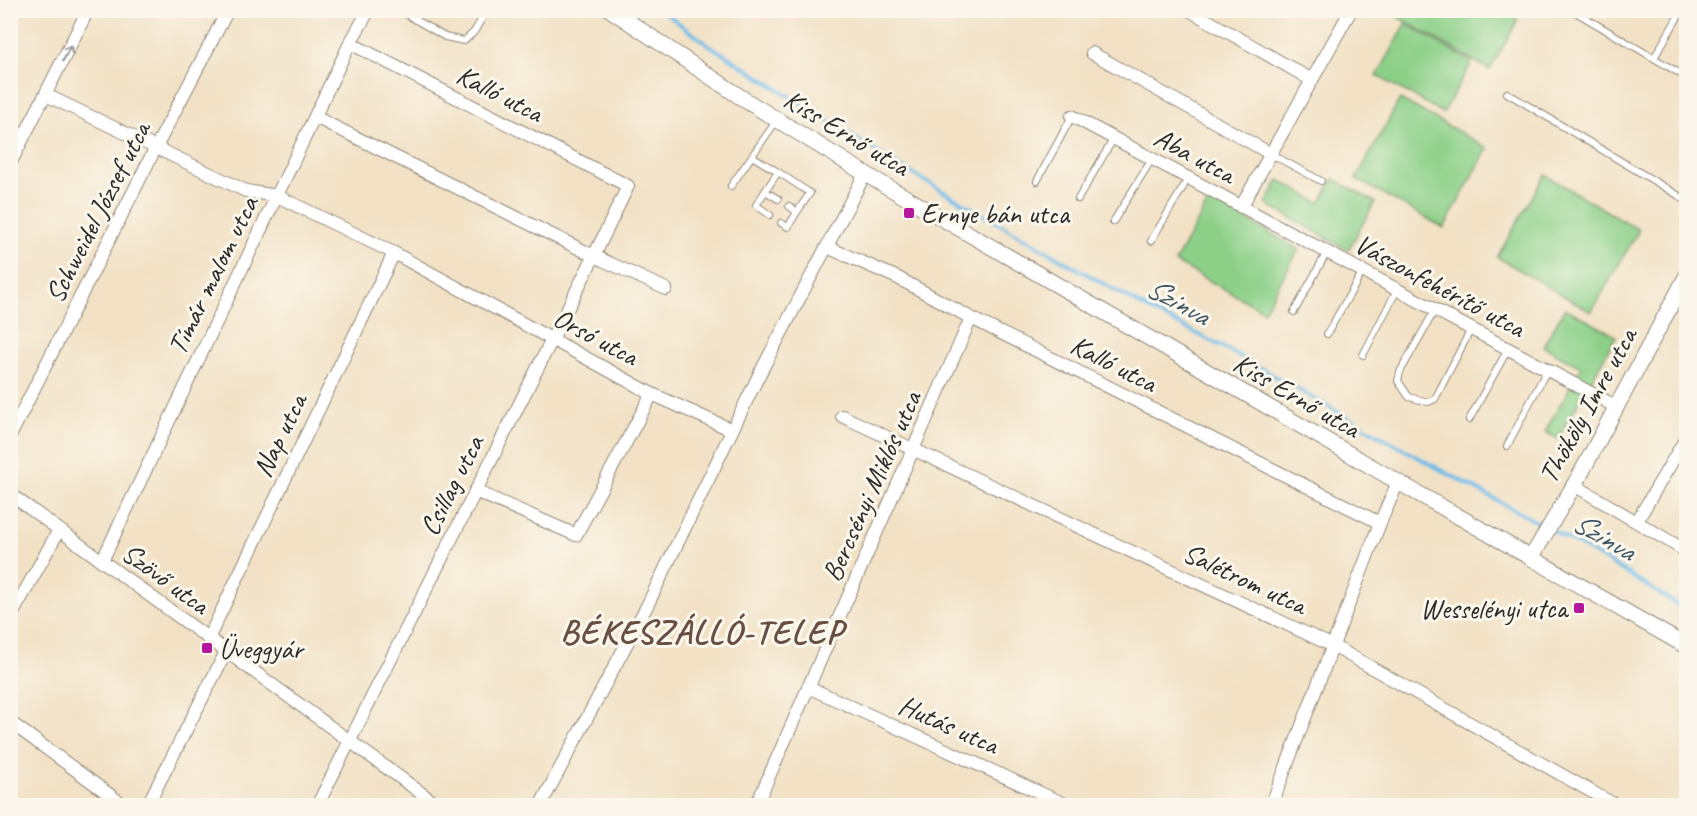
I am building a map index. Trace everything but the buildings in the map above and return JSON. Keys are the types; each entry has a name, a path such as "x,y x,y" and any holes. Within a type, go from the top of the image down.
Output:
{"street":[{"path":"10,164 88,10"},
{"name":"Schweidel József utca","path":"10,436 228,10"},
{"name":"Tímár malom utca","path":"102,561 350,43 369,10"},
{"name":"Kiss Ernő utca","path":"611,10 777,120 865,174 1686,646"},
{"path":"1189,10 1312,80"},
{"name":"Aba utca","path":"1072,116 1241,207 1351,10"},
{"name":"Kalló utca","path":"350,43 628,186"},
{"name":"Aba utca","path":"1092,53 1271,154"},
{"name":"Orsó utca","path":"45,95 246,191 277,196 394,253 652,394 576,535 475,491"},
{"path":"315,117 594,256 666,289"},
{"path":"540,806 648,604 758,377 865,174"},
{"name":"Csillag utca","path":"317,806 628,186"},
{"name":"Vászonfehérítő utca","path":"1241,207 1606,400 1616,408"},
{"name":"Kalló utca","path":"827,247 898,278 971,318 1380,523"},
{"name":"Nap utca","path":"208,639 394,253"},
{"name":"Thököly Imre utca","path":"1531,558 1574,485 1686,276"},
{"name":"Bercsényi Miklós utca","path":"756,806 971,318"},
{"path":"652,394 732,430"},
{"name":"Salétrom utca","path":"842,416 1333,646 1617,806"},
{"path":"1637,521 1686,438"},
{"path":"1271,806 1398,482"},
{"path":"1574,485 1686,551"},
{"name":"Szövő utca","path":"10,494 439,806"},
{"path":"10,618 59,530"},
{"path":"147,806 226,652"},
{"name":"Hutás utca","path":"808,687 1069,806"},
{"path":"10,722 125,806"}],"lane":[{"path":"399,10 445,37 464,41 474,33 487,10"},
{"path":"415,20 421,10"},
{"path":"1572,10 1686,77"},
{"path":"1653,58 1682,10"},
{"path":"1507,93 1686,200"},
{"path":"1037,181 1072,116"},
{"path":"731,186 777,120"},
{"path":"1078,199 1114,138"},
{"path":"1271,154 1321,181"},
{"path":"752,156 810,193 788,227 781,223"},
{"path":"1113,222 1152,159"},
{"path":"770,215 756,205 778,172"},
{"path":"1151,242 1188,179"},
{"path":"765,191 778,199"},
{"path":"789,206 797,212"},
{"path":"1293,312 1327,252"},
{"path":"1327,334 1363,271"},
{"path":"1363,356 1397,290"},
{"path":"1435,310 1400,372 1398,381 1409,397 1428,402 1435,399 1471,329"},
{"path":"1469,420 1508,349"},
{"path":"1507,446 1548,370"}],"green space":[{"path":"1400,11 1502,11 1518,20 1490,70 1396,16"},
{"path":"1406,24 1472,62 1443,113 1377,76"},
{"path":"1400,99 1488,148 1444,228 1356,179"},
{"path":"1545,175 1639,230 1591,312 1497,257"},
{"path":"1334,179 1375,202 1348,250 1266,204 1279,180 1320,203"},
{"path":"1210,199 1299,249 1264,311 1175,262"},
{"path":"1565,308 1616,336 1558,439 1545,432 1581,367 1543,346"}],"waterway":[{"name":"Szinva","path":"661,10 703,41 899,166 1144,307 1221,346 1546,527"},
{"name":"Szinva","path":"1553,531 1602,558 1686,610"}],"place":[{"name":"Ernye bán utca","path":"909,213"},
{"name":"Wesselényi utca","path":"1579,608"},
{"name":"Üveggyár","path":"207,648"}],"district":[{"name":"BÉKESZÁLLÓ-TELEP","path":"702,631"}]}
